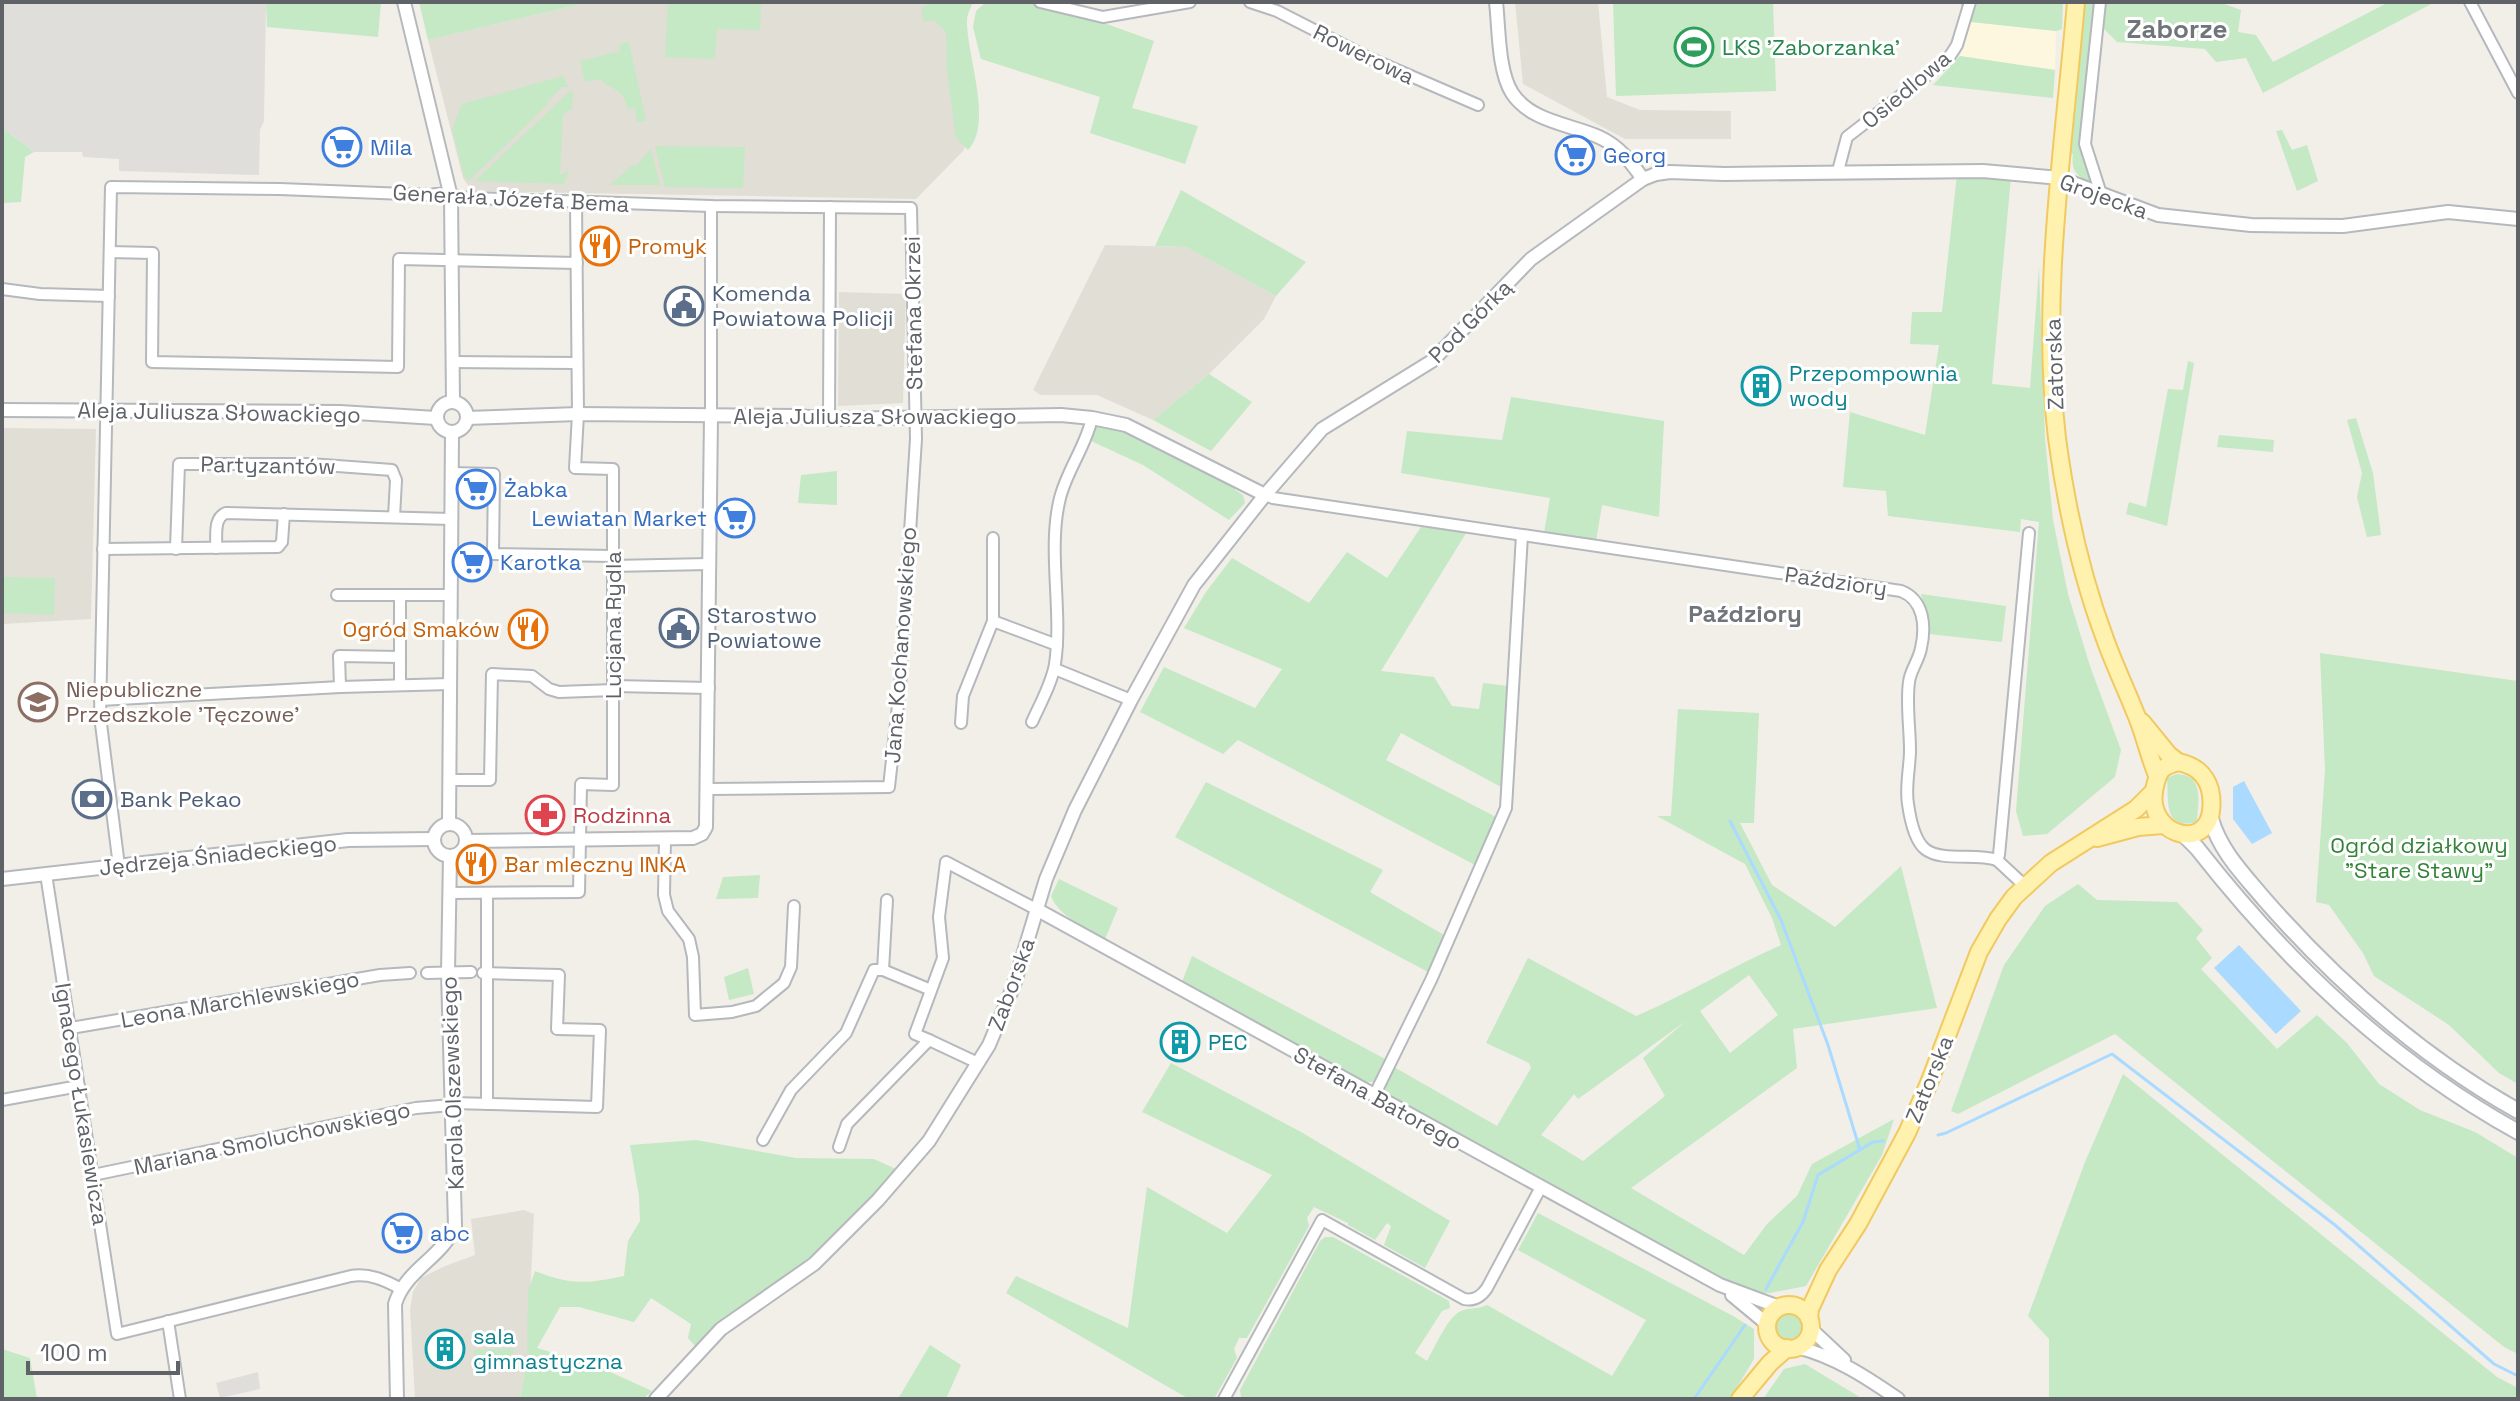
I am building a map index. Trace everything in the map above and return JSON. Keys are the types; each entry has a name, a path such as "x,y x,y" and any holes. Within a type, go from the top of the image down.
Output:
{"main road":[{"name":"Zatorska","path":"1810,1323 1814,1297 1907,1133 1979,952 1998,919 2025,886 2051,863 2136,809 2155,783 2137,715 2109,650 2090,593 2061,462 2051,351 2053,275 2076,2"},
{"name":"Zatorska","path":"2137,715 2178,762"},
{"path":"2211,819 2195,833 2172,832 2163,825 2154,808 2155,783 2163,768 2178,762 2199,770 2206,779 2213,801 2211,819 2220,842 2243,874 2293,931 2345,983 2424,1049 2486,1093 2518,1111"},
{"name":"Zatorska","path":"2088,840 2138,827 2163,825"},
{"path":"2183,834 2280,946 2352,1016 2431,1079 2518,1132"},
{"name":"Zatorska","path":"1784,1306 1828,1270"},
{"path":"1784,1306 1801,1308 1810,1323 1806,1340 1792,1348 1742,1396 1762,1358 1773,1311 1784,1306"},
{"path":"1768,1329 1776,1344 1792,1348"}],"street":[{"path":"404,2 451,197 453,402"},
{"path":"1040,2 1103,17 1190,2"},
{"name":"Rowerowa","path":"1250,2 1277,11 1369,58 1478,105"},
{"path":"1496,2 1504,73 1511,92 1520,103 1533,114 1602,138 1629,158 1643,179"},
{"name":"Osiedlowa","path":"1838,171 1847,137 1948,59 1957,45 1970,2"},
{"path":"2100,2 2085,144 2101,194"},
{"path":"2470,2 2518,93"},
{"name":"Grojecka","path":"1643,179 1670,172 1983,171 2060,178 2158,215 2251,225 2343,226 2448,212 2518,219"},
{"name":"Pod Górką","path":"1265,495 1322,429 1432,361 1531,259 1643,179"},
{"name":"Generała Józefa Bema","path":"110,252 111,187 444,194 451,197 711,206 911,208"},
{"path":"576,201 578,414"},
{"path":"466,841 693,838 702,834 706,827 711,206"},
{"path":"829,419 830,207"},
{"name":"Stefana Okrzei","path":"911,208 915,418"},
{"path":"119,866 100,716 110,252 153,253 152,362 222,364 398,367 399,259 577,263"},
{"path":"2,289 40,294 109,296"},
{"path":"452,362 577,363"},
{"path":"453,402 465,409 467,418 461,430 452,433 440,427 436,418 443,404 453,402"},
{"name":"Aleja Juliusza Słowackiego","path":"2,410 340,412 436,418"},
{"name":"Aleja Juliusza Słowackiego","path":"467,418 578,414 829,419 1061,415 1126,425 1265,495"},
{"name":"Lucjana Rydla","path":"578,414 575,468 613,469 614,688 613,785 581,784 579,839"},
{"name":"Jana Kochanowskiego","path":"708,789 889,787 900,687 915,418"},
{"path":"1032,722 1055,669 1056,527 1060,496 1092,418"},
{"path":"449,824 452,433"},
{"name":"Partyzantów","path":"176,549 179,464 320,465 392,470 396,480 394,517"},
{"path":"452,473 494,474 493,554 709,564"},
{"name":"Paździory","path":"1265,495 1911,595 1924,621 1921,648 1909,681 1907,802 1917,839 1922,847 1934,854 1997,860"},
{"name":"Zaborska","path":"656,1399 721,1329 814,1264 878,1200 929,1141 989,1045 1014,985 1046,879 1075,810 1131,700 1194,585 1265,495"},
{"path":"216,548 218,520 222,513 451,519"},
{"path":"103,549 278,547 282,542 284,514"},
{"path":"2025,886 1997,860 2029,533"},
{"path":"1374,1096 1431,980 1506,808 1522,535"},
{"path":"961,723 963,696 993,621 993,538"},
{"path":"337,595 450,595"},
{"path":"400,595 400,685"},
{"path":"993,621 1057,645"},
{"path":"340,687 339,656 400,657"},
{"path":"1055,669 1131,700"},
{"path":"449,780 490,780 492,674 532,676 549,689 559,692 614,688 709,688"},
{"path":"100,700 450,684"},
{"path":"449,824 459,827 466,841 462,850 450,856 440,852 434,839 440,827 449,824"},
{"path":"665,838 664,895 668,911 689,939 693,957 695,1015 732,1012 756,1006 784,983 791,967 794,906"},
{"name":"Jędrzeja Śniadeckiego","path":"2,879 348,840 434,839"},
{"path":"449,893 579,892 579,839"},
{"name":"Karola Olszewskiego","path":"401,1289 417,1268 446,1244 455,1226 448,972 450,856"},
{"path":"978,1063 915,1034 943,958 939,917 946,862 1036,909"},
{"name":"Ignacego Łukasiewicza","path":"46,874 117,1334 168,1321"},
{"path":"487,893 487,1104"},
{"path":"883,970 887,900"},
{"name":"Stefana Batorego","path":"1036,909 1720,1285 1784,1306"},
{"path":"763,1140 791,1090 846,1033 874,970 883,970 931,990"},
{"path":"427,973 471,972"},
{"name":"Leona Marchlewskiego","path":"71,1028 367,977 410,973"},
{"name":"Mariana Smoluchowskiego","path":"93,1175 416,1108 452,1104 597,1107 600,1030 557,1029 559,975 485,973"},
{"path":"839,1147 847,1124 929,1040"},
{"path":"2,1100 79,1086"},
{"path":"1230,1397 1246,1348 1317,1217 1462,1298 1472,1299 1484,1293 1541,1187"},
{"path":"180,1399 168,1321 360,1274 385,1280 401,1289 395,1304 397,1399"},
{"name":"Stefana Batorego","path":"1720,1285 1768,1329"},
{"path":"1810,1323 1849,1365"},
{"path":"1792,1348 1818,1352 1849,1365 1898,1399"}],"shaded area":[{"path":"2,2 266,2 264,121 260,130 259,175 119,171 119,159 83,157 82,152 34,152 2,128"},
{"path":"590,2 956,2 970,126 964,150 916,199 472,191 463,178 428,40"},
{"path":"1515,2 1598,2 1607,97 1640,110 1731,111 1731,139 1625,139 1523,84"},
{"path":"1971,22 2056,31 2055,70 1960,56"},
{"path":"1105,245 1186,247 1276,296 1264,319 1209,374 1153,420 1097,395 1041,395 1033,390"},
{"path":"839,292 906,294 903,403 838,406"},
{"path":"2,428 96,429 91,619 2,624"},
{"path":"524,1210 534,1214 527,1360 520,1399 415,1399 410,1309 413,1292 421,1278 475,1255 471,1219"},
{"path":"258,1372 260,1389 220,1398 216,1383"}],"green space":[{"path":"266,2 381,2 378,37 267,27"},
{"path":"419,2 590,2 428,40"},
{"path":"668,2 761,2 760,30 717,29 715,59 665,57"},
{"path":"930,2 973,2 967,20 979,124 968,150 956,138 947,71 946,32 934,20 924,22 921,9"},
{"path":"986,2 1027,2 1090,18 1154,41 1132,108 1198,126 1185,164 1090,133 1100,97 981,59 973,27 976,11"},
{"name":"LKS 'Zaborzanka'","path":"1613,2 1773,2 1776,91 1616,96"},
{"path":"1959,2 2063,2 2062,29 2056,31 1971,22"},
{"path":"2084,2 2096,2 2082,150 2094,180 2092,183 2076,172 2073,154 2070,153"},
{"path":"2105,2 2219,2 2241,10 2238,32 2256,35 2273,62 2389,2 2435,2 2263,93 2246,58 2216,62 2205,49 2117,42 2104,29"},
{"path":"629,42 646,121 637,122 635,108 628,109 620,93 600,79 585,82 580,61 620,51 619,44"},
{"path":"1960,56 2055,70 2053,98 1933,85"},
{"path":"563,76 568,87 562,87 470,180 467,179 452,129 462,104"},
{"path":"571,90 572,109 563,114 560,175 569,171 564,184 475,181"},
{"path":"2,128 34,152 25,157 21,202 2,203"},
{"path":"2282,130 2292,150 2307,145 2318,181 2297,191 2276,131"},
{"path":"655,146 745,147 743,188 665,187"},
{"path":"651,149 660,185 610,185 634,164 636,166"},
{"path":"1957,174 2011,177 1992,384 2030,388 2039,267 2045,439 2053,520 2068,594 2121,750 2115,777 2047,834 2023,836 2016,811 2039,522 2021,519 2020,532 1888,516 1886,491 1843,487 1850,412 1925,435 1939,345 1910,344 1912,312 1942,312"},
{"path":"1181,190 1306,262 1276,296 1186,247 1155,246"},
{"path":"2188,361 2194,363 2167,526 2126,514 2129,502 2146,507 2168,389 2183,390"},
{"path":"1209,374 1252,402 1211,451 1153,420"},
{"path":"1511,397 1664,421 1659,517 1602,505 1596,541 1544,533 1550,498 1401,473 1407,431 1502,440"},
{"path":"2356,418 2373,473 2381,535 2367,537 2357,497 2362,473 2347,420"},
{"path":"1095,422 1124,430 1236,485 1235,490 1243,495 1245,503 1229,520 1143,465 1089,440"},
{"path":"2219,435 2274,440 2273,452 2217,447"},
{"path":"837,471 837,505 798,503 801,475"},
{"path":"1421,527 1468,530 1381,671 1434,677 1452,706 1479,709 1483,683 1508,686 1501,787 1401,733 1386,760 1496,817 1475,865 1238,740 1223,754 1140,712 1164,667 1255,708 1282,669 1184,628 1232,558 1309,603 1347,552 1387,578"},
{"path":"2,577 55,578 54,615 2,613"},
{"path":"1921,594 2006,606 2002,642 1929,634"},
{"name":"Ogród działkowy \"Stare Stawy\"","path":"2320,653 2518,681 2518,1084 2499,1073 2449,1025 2374,976 2363,953 2329,905 2316,902 2325,770"},
{"path":"1678,709 1759,713 1754,823 1740,823 1772,885 1835,927 1901,866 1937,1008 1793,1029 1797,1068 1631,1188 1744,1255 1767,1224 1797,1196 1812,1164 1894,1119 1882,1155 1806,1286 1755,1293 1668,1251 1383,1094 1394,1067 1497,1126 1531,1068 1529,1063 1486,1043 1528,958 1636,1016 1781,945 1772,918 1745,864 1657,816 1671,816","holes":["1749,975 1778,1015 1730,1053 1700,1011","1686,1021 1643,1058 1665,1096 1583,1161 1541,1135 1574,1094 1578,1099"]},
{"path":"2177,774 2192,779 2196,785 2197,822 2178,822 2170,811 2167,778"},
{"path":"1206,782 1383,870 1370,892 1444,935 1428,972 1175,837"},
{"path":"760,875 758,898 716,899 723,877"},
{"path":"1059,879 1118,908 1105,939 1060,910 1051,896"},
{"path":"2078,884 2097,900 2177,902 2203,930 2196,938 2212,958 2201,969 2277,1049 2317,1015 2347,1043 2379,1084 2420,1110 2475,1132 2518,1158 2518,1354 2504,1347 2115,1034 1958,1114 1951,1111 2004,965 2045,906"},
{"path":"1192,956 1387,1060 1376,1082 1366,1082 1182,982"},
{"path":"748,968 754,994 729,1000 724,977"},
{"path":"1171,1063 1301,1132 1450,1221 1425,1268 1384,1245 1391,1226 1387,1223 1375,1240 1314,1207 1307,1218 1309,1226 1247,1338 1239,1338 1234,1349 1237,1358 1214,1399 1189,1399 1006,1293 1016,1276 1128,1328 1147,1187 1227,1233 1272,1175 1142,1112"},
{"path":"2123,1074 2497,1377 2518,1388 2518,1399 2049,1399 2049,1339 2028,1316 2085,1162"},
{"path":"696,1140 796,1158 874,1159 898,1170 829,1243 724,1317 695,1346 688,1338 691,1324 651,1298 634,1322 579,1307 560,1307 537,1348 597,1366 652,1391 643,1399 520,1399 527,1360 528,1291 535,1271 579,1282 624,1276 628,1241 640,1221 630,1145"},
{"path":"1538,1213 1754,1329 1754,1359 1730,1399 1239,1399 1240,1390 1320,1241 1325,1237 1333,1237 1449,1301 1450,1308 1442,1311 1415,1353 1427,1361 1456,1314 1487,1305 1612,1376 1646,1320 1518,1250"},
{"path":"1788,1312 1794,1313 1802,1321 1802,1333 1794,1341 1788,1342 1782,1341 1774,1333 1773,1327 1774,1321 1782,1313"},
{"path":"930,1345 961,1365 946,1399 898,1399"},
{"path":"513,1348 514,1370 476,1372 474,1350"},
{"path":"2,1349 30,1358 37,1399 3,1399"},
{"path":"1805,1364 1863,1399 1763,1399 1784,1369"}],"water":[{"path":"2244,781 2272,833 2252,844 2233,819 2233,787"},
{"path":"2239,945 2301,1011 2276,1034 2214,968"}],"waterway":[{"path":"1730,821 1781,920 1828,1045 1860,1150"},
{"path":"1938,1135 2112,1054 2335,1225 2494,1364 2518,1376"},
{"path":"1766,1289 1803,1222 1818,1175 1873,1142 1883,1141"},
{"path":"1694,1399 1745,1325"}],"place":[{"name":"LKS 'Zaborzanka'","path":"1694,47"},
{"name":"Mila","path":"342,147"},
{"name":"Georg","path":"1575,155"},
{"name":"Promyk","path":"600,246"},
{"name":"Komenda Powiatowa Policji","path":"684,306"},
{"name":"Przepompownia wody","path":"1761,386"},
{"name":"Żabka","path":"476,489"},
{"name":"Lewiatan Market","path":"735,518"},
{"name":"Karotka","path":"472,562"},
{"name":"Starostwo Powiatowe","path":"679,628"},
{"name":"Ogród Smaków","path":"528,629"},
{"name":"Niepubliczne Przedszkole 'Tęczowe'","path":"38,702"},
{"name":"Bank Pekao","path":"92,799"},
{"name":"Rodzinna","path":"545,815"},
{"name":"Bar mleczny INKA","path":"476,864"},
{"name":"PEC","path":"1180,1042"},
{"name":"abc","path":"402,1233"},
{"name":"sala gimnastyczna","path":"445,1349"}],"district":[{"name":"Zaborze","path":"2177,29"},
{"name":"Paździory","path":"1745,614"}]}
